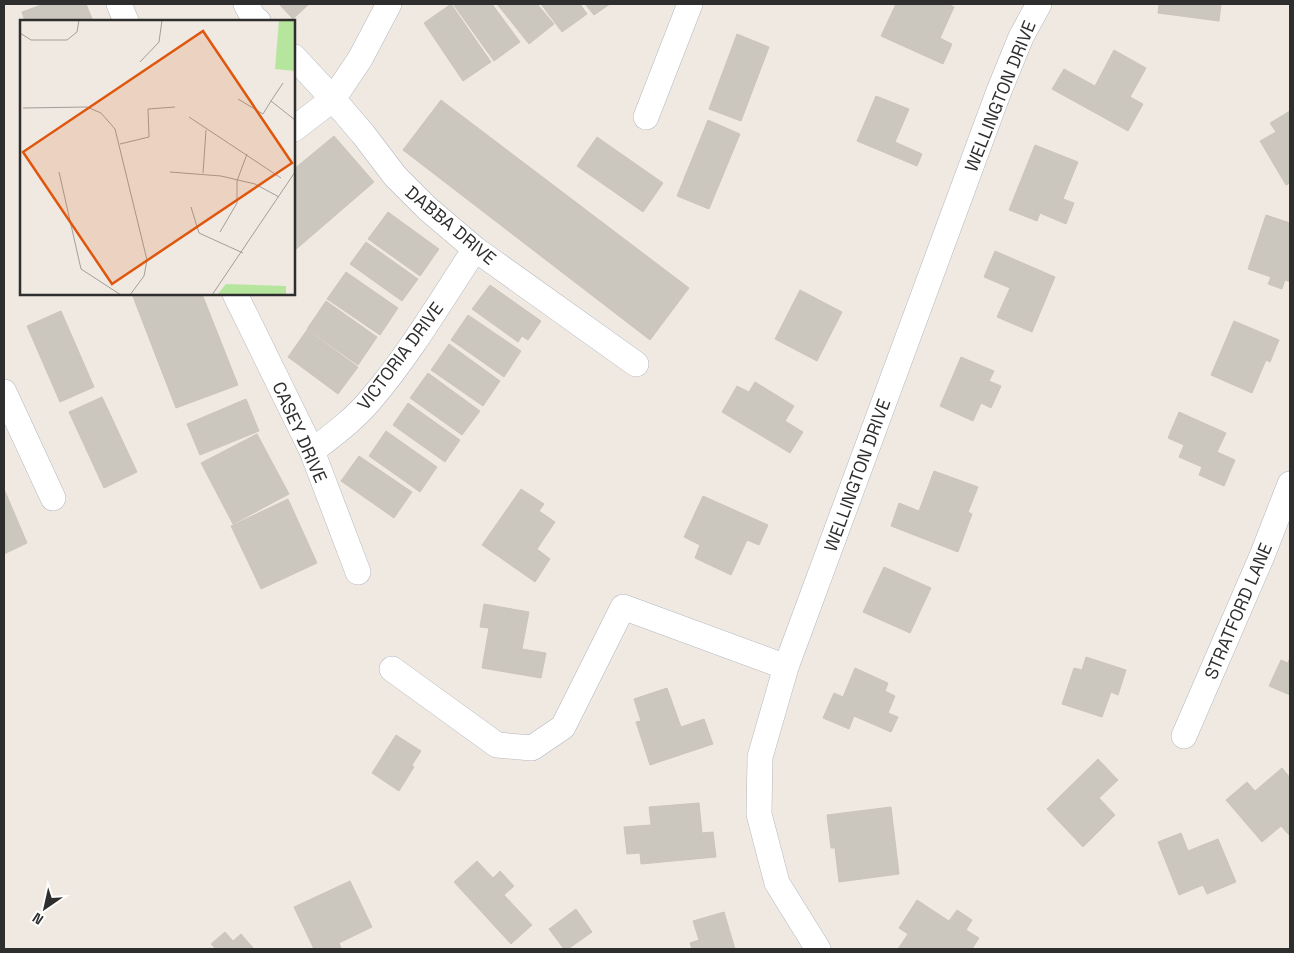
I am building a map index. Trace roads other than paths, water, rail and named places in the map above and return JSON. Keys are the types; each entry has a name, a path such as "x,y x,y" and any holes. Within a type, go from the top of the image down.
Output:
{"street":[{"path":"119,4 126,20"},
{"path":"246,4 257,20"},
{"path":"295,128 333,99 360,59 389,4"},
{"path":"646,117 690,4"},
{"name":"WELLINGTON DRIVE","path":"818,949 777,883 759,814 760,757 786,666 999,91 1038,4"},
{"name":"DABBA DRIVE","path":"295,58 363,134 395,176 428,209 476,249 636,364"},
{"name":"VICTORIA DRIVE","path":"312,451 340,430 372,399 409,349 476,249"},
{"name":"CASEY DRIVE","path":"235,295 312,451 358,572"},
{"path":"4,392 53,498"},
{"name":"STRATFORD LANE","path":"1184,736 1262,556 1290,484"},
{"path":"392,670 496,744 532,748 562,727 623,607 786,666"}]}
